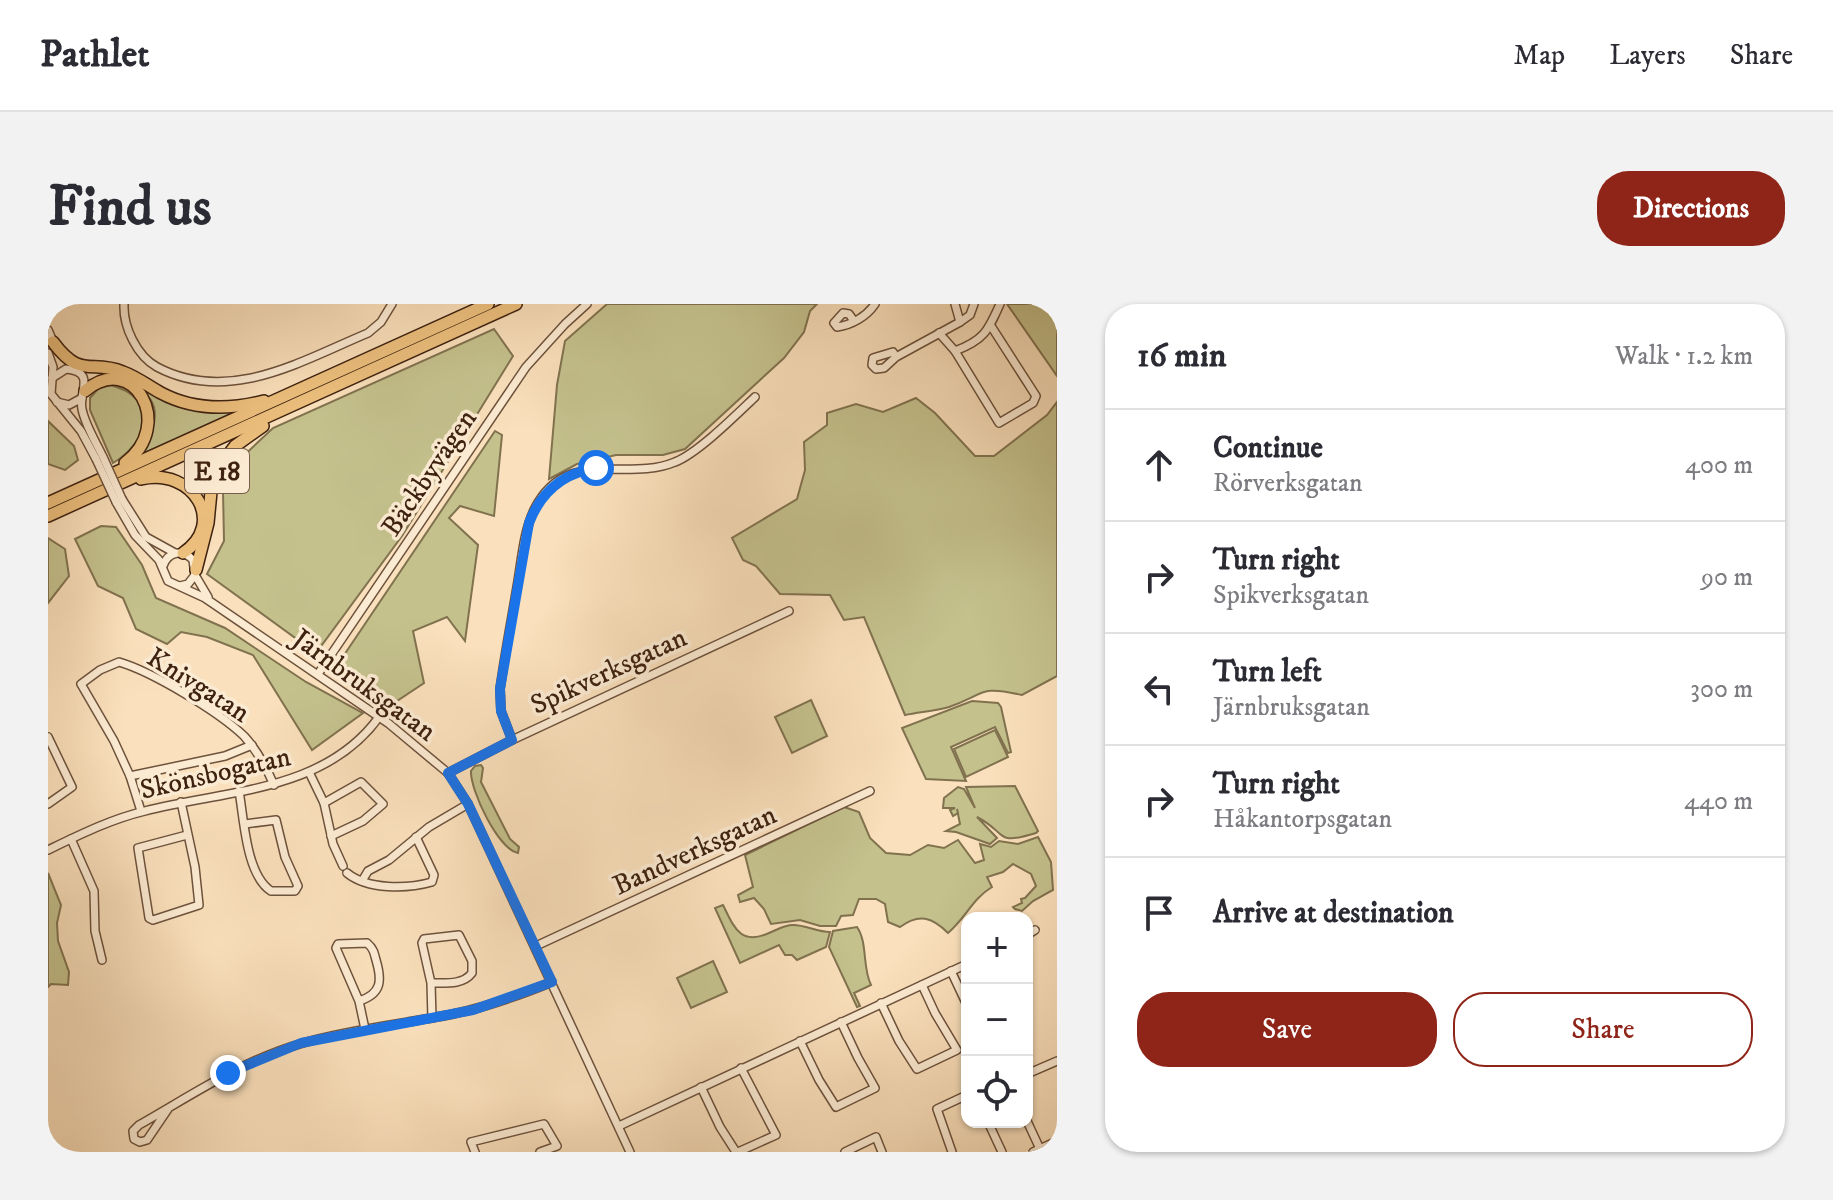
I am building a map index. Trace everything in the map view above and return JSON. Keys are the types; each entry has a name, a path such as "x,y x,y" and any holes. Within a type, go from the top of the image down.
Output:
{"highway":[{"name":"E 18","path":"48,503 488,304"},
{"name":"E 18","path":"48,516 516,304"},
{"path":"50,342 76,364 118,370 133,377"},
{"name":"E 18","path":"74,370 87,374 118,372 167,396 196,405 227,407 276,400"},
{"name":"E 18","path":"84,393 102,380 123,381 141,394 149,414 146,436 134,455 116,469 96,477 93,482"},
{"name":"E 18","path":"196,573 208,523 212,485 221,464 240,441 288,412 292,406"},
{"name":"E 18","path":"124,482 168,477 182,482 193,491 200,504 201,526 191,546 179,553"}],"street":[{"path":"124,304 126,322 138,349 151,363 186,378 217,383 241,382 272,373 368,333 381,322 392,304"},
{"name":"Bäckbyvägen","path":"318,674 526,367 587,304"},
{"path":"854,321 864,317 875,304"},
{"path":"955,304 960,322"},
{"path":"896,357 960,322 970,315 974,304"},
{"path":"955,351 980,339 991,326 1000,304"},
{"path":"939,333 955,351 997,422 1033,403 1035,392 991,326"},
{"path":"50,342 84,379 82,409 99,458 131,529 163,567 168,581 177,586 188,584 196,573 193,560 158,546 146,537 119,501"},
{"path":"50,342 53,367 50,391 99,458"},
{"path":"52,378 62,370 74,370"},
{"path":"55,400 69,405 76,403 84,393"},
{"path":"512,740 501,711 500,689 527,531 538,504 557,482 586,469 653,468 677,462 698,449 755,397"},
{"path":"163,567 167,558 179,553"},
{"name":"Järnbruksgatan","path":"196,573 207,596 224,611"},
{"name":"Järnbruksgatan","path":"177,586 191,590 318,674 409,738 448,773 468,804 630,1152"},
{"name":"Spikverksgatan","path":"448,773 789,611"},
{"name":"Knivgatan","path":"130,776 82,682 115,663 123,663 220,717 252,745 274,785"},
{"name":"Skönsbogatan","path":"48,850 141,811 274,785 309,772 347,750 368,732 379,717"},
{"path":"48,737 72,787 48,804"},
{"path":"141,811 130,776 225,756 252,745"},
{"path":"309,772 324,803 331,836 345,870 362,881 396,886 432,882 434,875 416,837"},
{"path":"324,803 361,782 381,800 382,805 363,821 331,836"},
{"path":"239,791 245,824 254,868 263,885 271,891 296,890 298,886 285,857 276,820 245,824"},
{"name":"Bandverksgatan","path":"536,946 870,791"},
{"path":"181,802 195,867 199,905 153,920 149,917 138,848 187,835"},
{"path":"362,881 368,871 389,860 416,837 468,804"},
{"path":"71,839 94,891 95,931 102,960"},
{"path":"431,983 460,982 470,977 472,961 459,935 424,939 422,943 431,983 432,1018"},
{"path":"359,1001 373,995 380,985 381,977 372,946 367,943 338,944 336,948 359,1001 365,1029"},
{"path":"619,1126 961,967"},
{"path":"951,971 961,992"},
{"path":"168,1109 147,1140 140,1142 134,1139 134,1128 206,1085 301,1043 494,1004 552,982"},
{"path":"881,1003 917,1069 957,1050 922,985"},
{"path":"800,1041 836,1107 849,1101 875,1088 841,1022"},
{"path":"1033,1071 1057,1061"},
{"path":"701,1087 720,1127 737,1152 776,1135 741,1068"},
{"path":"952,1152 937,1109 961,1098"},
{"path":"475,1152 471,1142 544,1124 557,1146 540,1152"},
{"path":"991,1128 1002,1152"},
{"path":"1029,1128 1036,1150 1057,1141"},
{"path":"845,1152 876,1137 882,1152"}],"shaded area":[{"path":"607,304 817,304 810,311 804,332 784,358 685,449 663,455 616,455 577,464 549,479 557,385 565,341"},
{"path":"1007,304 1057,304 1057,376"},
{"path":"494,329 513,356 402,536 316,653 207,574 224,541 223,491 238,461 273,428"},
{"path":"103,375 119,375 160,397 247,407 136,458 153,426 155,417 151,400 144,393"},
{"path":"110,385 136,399 144,420 135,443 113,463 90,410 90,398 98,389"},
{"path":"916,398 935,413 975,456 994,456 1047,415 1057,402 1057,676 1022,695 983,692 949,707 905,715 864,617 844,620 830,595 780,594 756,566 743,560 732,538 797,499 805,470 804,442 827,425 827,413 856,404 883,412"},
{"path":"48,421 74,446 78,460 65,470 48,464"},
{"path":"495,431 502,435 494,516 460,506 449,518 478,545 465,641 447,617 413,631 424,683 391,705 340,661"},
{"path":"101,526 116,527 142,565 156,598 225,628 306,682 363,713 312,750 253,655 207,637 181,632 167,644 136,629 123,598 98,586 75,539"},
{"path":"48,538 65,549 69,576 48,603"},
{"path":"811,700 827,736 792,753 775,717"},
{"path":"972,701 998,703 1011,752 1008,753 995,727 951,747 966,781 926,779 902,728"},
{"path":"995,730 1008,757 966,777 954,749"},
{"path":"481,765 481,782 510,839 519,847 518,853 502,841 480,804 471,771"},
{"path":"1015,786 1038,831 1023,837 1007,838 977,817 997,838 990,844 946,831 960,824 958,813 953,816 950,810 955,808 943,808 944,798 958,787 964,789 975,808 966,787"},
{"path":"844,807 859,812 870,838 886,853 910,855 928,845 944,848 958,840 975,863 984,860 980,844 991,847 999,841 1018,844 1038,837 1051,862 1053,890 1022,911 1015,909 1013,907 1022,903 1021,899 1036,886 1031,874 1013,864 1003,872 987,877 992,887 967,912 961,912 961,920 948,933 931,920 913,920 900,927 888,922 885,904 876,899 859,899 853,915 841,916 836,926 820,926 800,920 771,924 754,898 740,902 738,895 753,887 745,855"},
{"path":"48,873 61,905 57,923 58,941 69,972 68,985 51,984 48,987"},
{"path":"723,905 735,927 745,936 759,936 798,925 830,932 826,947 797,960 792,955 785,955 779,945 740,963 715,908"},
{"path":"857,927 863,940 871,985 854,993 860,1006 857,1007 829,947 833,931"},
{"path":"713,961 727,992 691,1008 677,978"}],"route":[{"path":"228,1073 301,1043 473,1010 552,982 468,804 448,773 512,740 501,711 500,689 529,523 544,495 557,482 576,472 596,468"}]}
